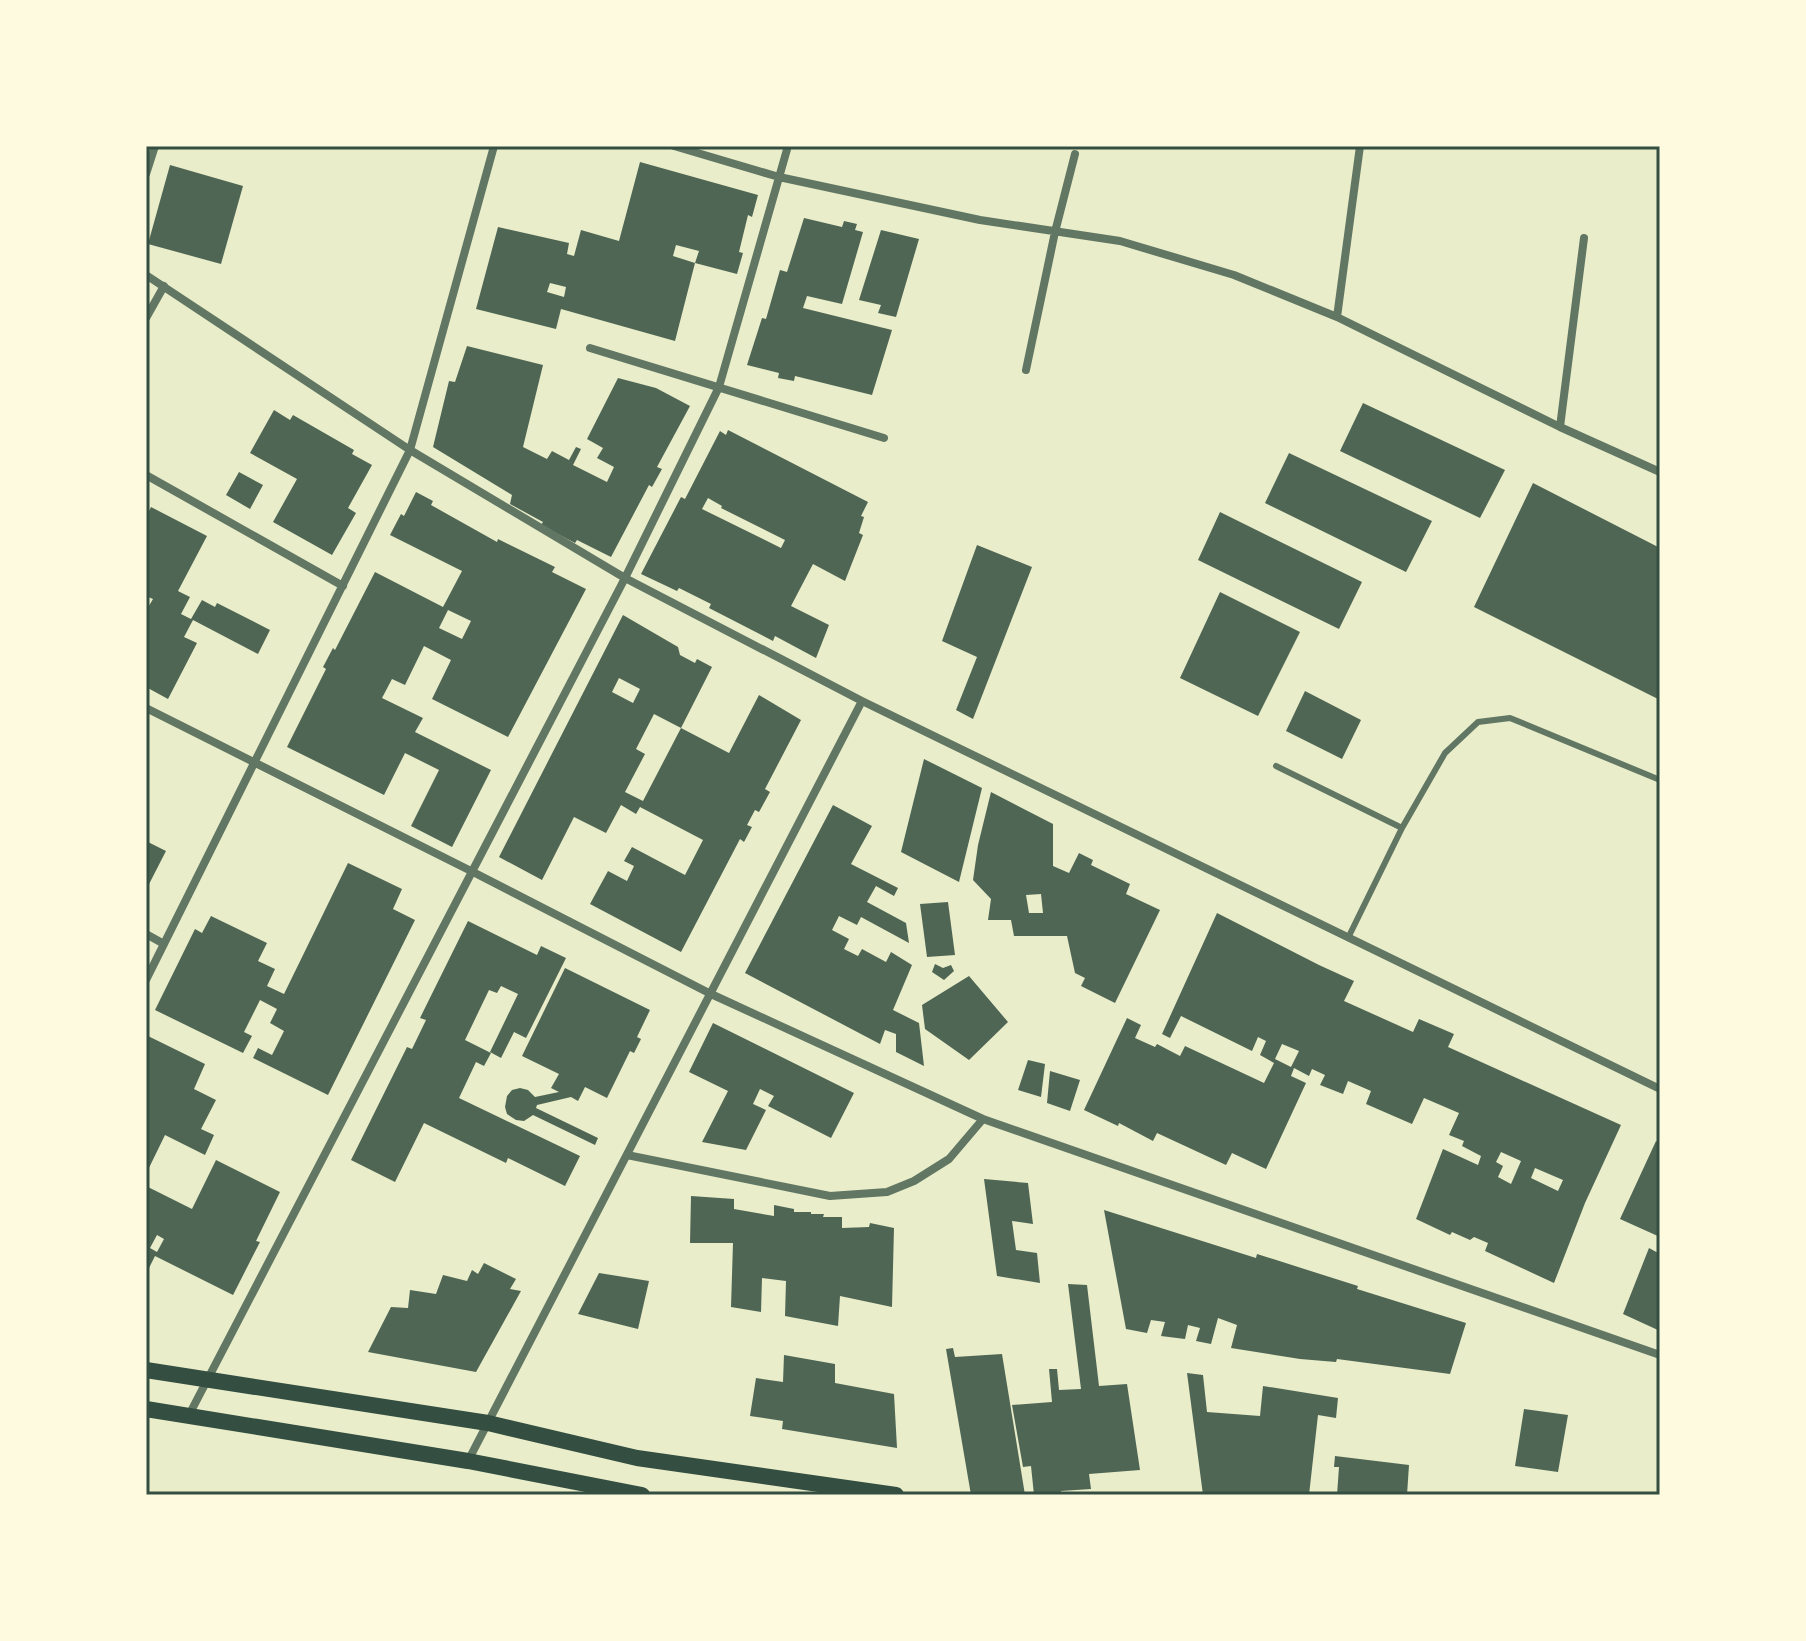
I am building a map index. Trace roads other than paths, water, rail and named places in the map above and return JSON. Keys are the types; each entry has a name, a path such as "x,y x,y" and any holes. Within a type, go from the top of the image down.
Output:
{"main road":[{"path":"146,1370 488,1423 637,1458 896,1495"},
{"path":"146,1409 468,1461 642,1495"}],"street":[{"path":"146,174 155,146"},
{"path":"146,980 410,450 494,146"},
{"path":"674,146 779,177 980,220 1120,241 1219,270 1337,317 1560,427 1660,472"},
{"path":"189,1416 625,578 719,387 788,146"},
{"path":"1337,317 1360,146"},
{"path":"1026,370 1075,154"},
{"path":"1560,427 1584,238"},
{"path":"146,275 410,450 625,578 862,701 1660,1089"},
{"path":"146,318 164,286"},
{"path":"590,348 884,438"},
{"path":"146,475 343,586"},
{"path":"468,1461 862,701"},
{"path":"146,708 711,994 983,1119 1660,1355"},
{"path":"146,934 164,944"},
{"path":"627,1155 830,1196 887,1192 914,1181 949,1159 983,1119"}],"lane":[{"path":"1348,938 1402,828 1445,753 1478,722 1510,718 1660,780"},
{"path":"1276,766 1402,828"}]}
